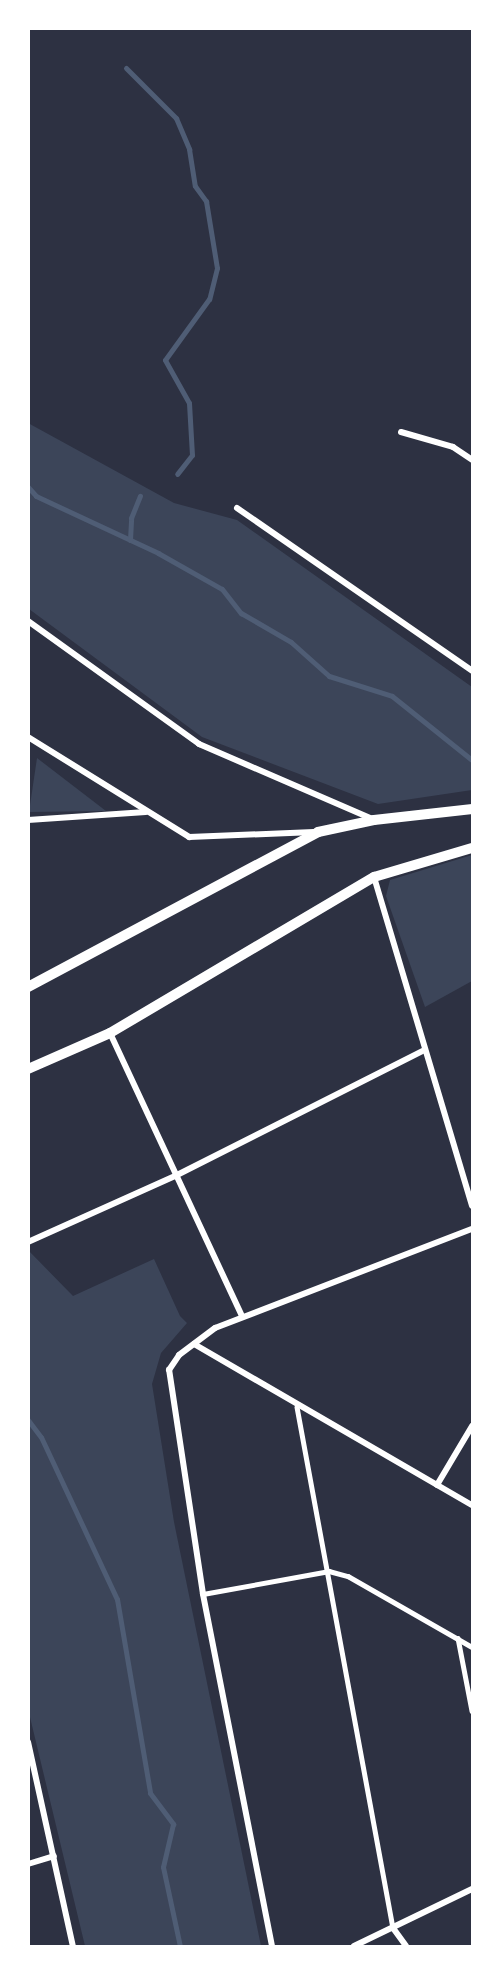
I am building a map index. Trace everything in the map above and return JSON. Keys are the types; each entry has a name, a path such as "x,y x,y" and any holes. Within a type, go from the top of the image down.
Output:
{"street":[{"path":"401,432 453,447 472,460"},
{"path":"237,508 472,671"},
{"path":"28,621 199,744 374,820"},
{"path":"28,737 189,837 318,832 374,820 472,809"},
{"path":"28,820 147,812"},
{"path":"28,987 318,832"},
{"path":"28,1069 110,1033 374,877 472,848"},
{"path":"374,877 472,1206"},
{"path":"110,1033 242,1316"},
{"path":"28,1242 177,1175 424,1050"},
{"path":"272,1947 203,1594 168,1370 194,1344 215,1328 472,1229"},
{"path":"194,1344 297,1407 472,1505"},
{"path":"437,1485 472,1426"},
{"path":"28,1742 73,1947"},
{"path":"28,1864 54,1856"},
{"path":"354,1947 472,1889"},
{"path":"393,1928 406,1947"}],"lane":[{"path":"297,1407 393,1928"},
{"path":"203,1594 329,1571 348,1576 472,1647"},
{"path":"458,1638 472,1711"}],"shaded area":[{"path":"28,423 174,503 237,520 472,687 472,790 378,804 202,737 29,609"},
{"path":"37,758 106,811 29,812"},
{"path":"472,855 472,981 425,1007 386,896 390,880"},
{"path":"29,1251 73,1296 154,1259 180,1316 187,1323 161,1353 152,1384 174,1522 261,1946 85,1946 29,1713"}],"waterway":[{"path":"126,68 176,118 189,149 195,186 206,201 217,268 209,299 165,360 189,403 192,455 177,474"},
{"path":"28,487 36,496 158,553 222,589 241,613 291,642 329,676 392,696 472,760"},
{"path":"130,540 131,518 140,496"},
{"path":"28,1420 41,1437 117,1599 150,1793 173,1824 163,1867 180,1946"}]}
